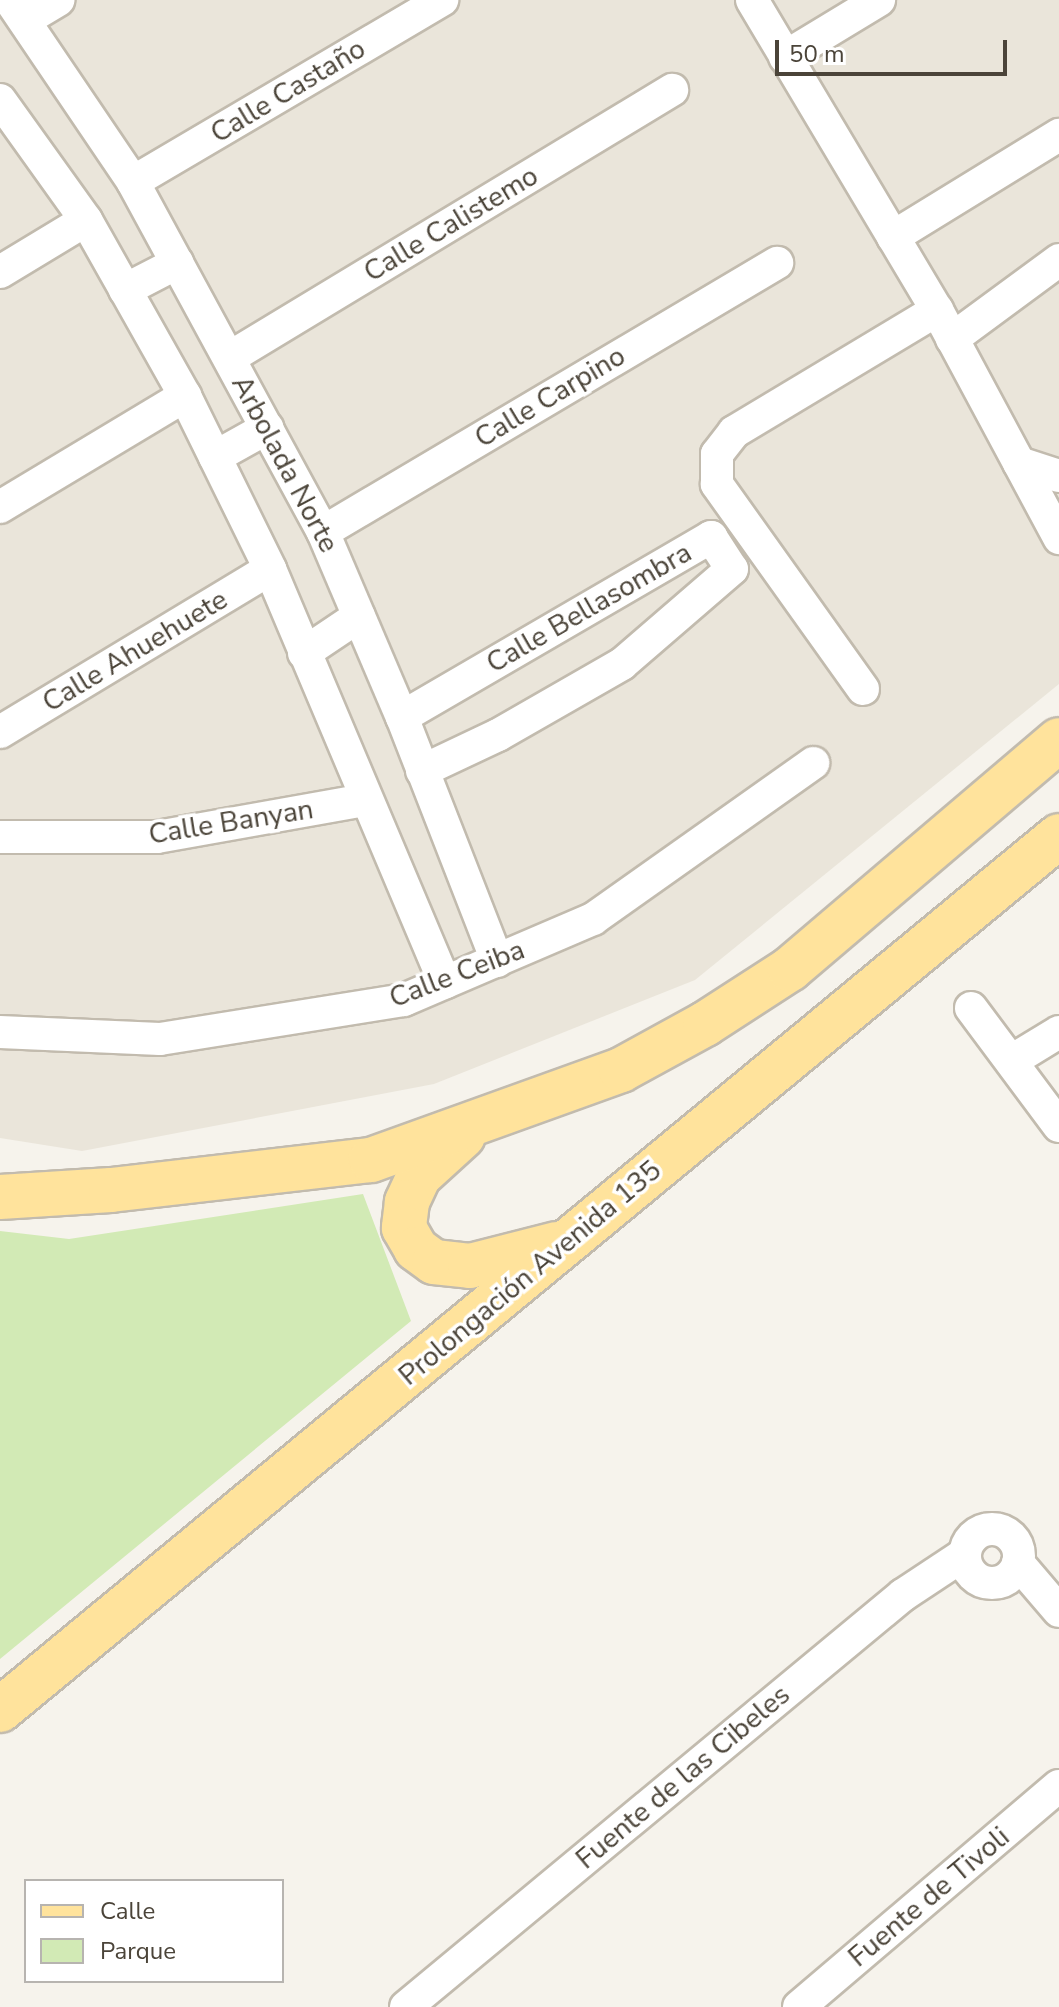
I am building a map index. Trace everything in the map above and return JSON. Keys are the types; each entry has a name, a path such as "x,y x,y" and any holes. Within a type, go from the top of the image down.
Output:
{"main road":[{"path":"0,1197 111,1190 371,1160 473,1126 621,1070 705,1024 790,969 1059,740"},
{"name":"Prolongación Avenida 135","path":"0,1710 1059,836"},
{"path":"473,1126 419,1176 407,1202 404,1228 416,1249 434,1262 470,1266 567,1241"}],"street":[{"path":"18,10 58,0"},
{"name":"Calle Castaño","path":"133,182 442,0"},
{"path":"752,0 937,310 1059,538"},
{"path":"785,57 879,0"},
{"name":"Arbolada Norte","path":"18,10 133,182 323,532 402,717 497,961"},
{"name":"Calle Calistemo","path":"229,358 672,90"},
{"name":"Arbolada Norte","path":"0,100 86,220 185,396 270,569 365,800 445,983"},
{"path":"893,237 1059,135"},
{"path":"0,272 86,220"},
{"path":"952,339 1059,260"},
{"path":"125,290 177,263"},
{"name":"Calle Carpino","path":"323,532 777,263"},
{"path":"863,689 717,484 717,454 734,432 937,310"},
{"path":"0,507 185,396"},
{"path":"215,457 267,428"},
{"path":"1019,463 1059,476"},
{"name":"Calle Bellasombra","path":"402,717 711,537 732,569 622,664 498,735 422,771"},
{"name":"Calle Ahuehuete","path":"0,732 270,569"},
{"path":"304,653 359,616"},
{"name":"Calle Ceiba","path":"0,1032 160,1039 404,1000 593,919 813,763"},
{"name":"Calle Banyan","path":"0,837 157,837 365,800"},
{"path":"971,1008 1013,1060 1059,1126"},
{"path":"1013,1060 1059,1032"},
{"name":"Fuente de las Cibeles","path":"406,2007 903,1595 965,1554 969,1572 984,1583 1003,1581 1018,1563 1059,1611"},
{"name":"Fuente de Tivoli","path":"799,2007 1059,1786"}],"shaded area":[{"path":"0,0 1059,0 1059,684 695,980 434,1084 82,1151 0,1138"}],"green space":[{"path":"363,1194 411,1321 0,1659 0,1231 69,1239"}]}
